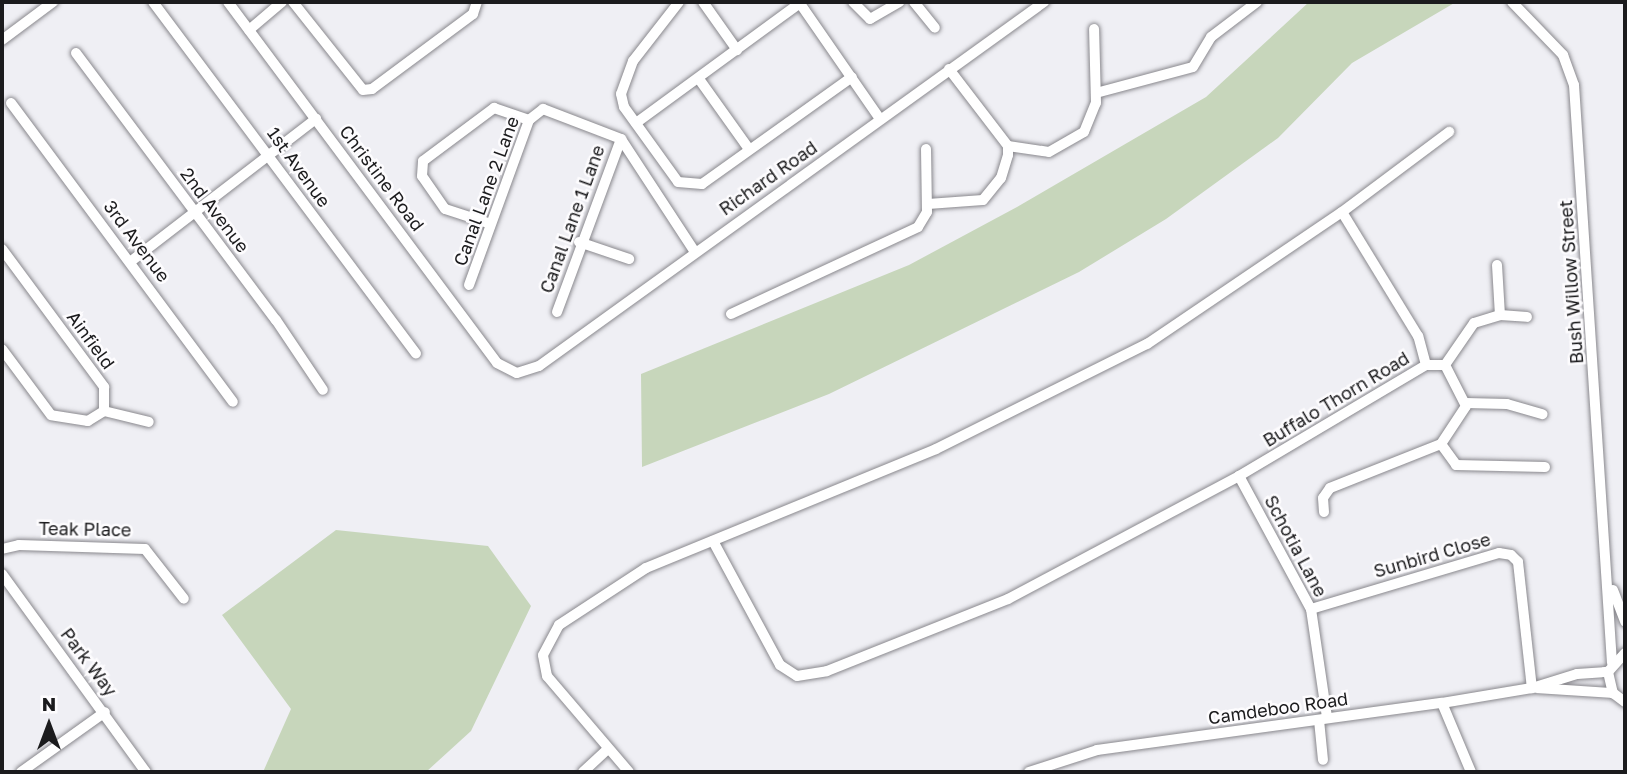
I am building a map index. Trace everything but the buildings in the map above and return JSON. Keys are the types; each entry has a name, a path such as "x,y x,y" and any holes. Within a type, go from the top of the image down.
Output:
{"street":[{"path":"2,40 53,2"},
{"name":"1st Avenue","path":"153,2 416,354"},
{"name":"Christine Road","path":"228,2 497,363 510,372"},
{"path":"248,30 282,2"},
{"path":"293,2 363,90 372,89 472,14 477,2"},
{"path":"679,2 623,79 624,107 675,179 694,186 708,181 852,76"},
{"path":"703,2 737,50"},
{"path":"636,123 800,2 880,119"},
{"path":"853,2 870,19 899,2"},
{"path":"914,2 936,29"},
{"name":"Richard Road","path":"510,372 539,366 1044,2"},
{"path":"1096,93 1193,67 1211,37 1257,2"},
{"name":"Bush Willow Street","path":"1513,2 1563,55 1574,85 1610,581 1610,667 1619,698"},
{"path":"949,69 1008,146 1049,152 1071,143 1089,124 1096,93 1094,29"},
{"name":"2nd Avenue","path":"76,53 276,320 323,390"},
{"path":"699,79 749,149"},
{"name":"3rd Avenue","path":"11,103 233,402"},
{"path":"488,223 445,209 422,176 422,161 494,108 529,120"},
{"name":"Canal Lane 2 Lane","path":"469,285 488,223 529,120 538,110 553,111 621,139"},
{"path":"130,262 316,119"},
{"path":"629,772 552,684 543,654 559,625 646,568 936,449 1147,344 1342,212 1449,132"},
{"path":"621,139 695,251"},
{"name":"Canal Lane 1 Lane","path":"557,312 579,242 621,139"},
{"path":"928,204 984,200 1001,178 1008,146"},
{"path":"731,314 911,232 924,220 928,204 926,149"},
{"name":"Buffalo Thorn Road","path":"713,541 780,665 789,674 805,677 1008,599 1239,477 1426,365 1418,337 1342,212"},
{"path":"579,242 629,259"},
{"name":"Ainfield","path":"2,249 104,387 104,411"},
{"path":"1497,265 1500,315"},
{"path":"1445,365 1468,326 1500,315 1527,317"},
{"path":"2,349 51,415 88,421 104,411 149,422"},
{"path":"1426,365 1445,365"},
{"path":"1324,512 1323,498 1330,488 1441,444 1461,419 1465,403 1445,365"},
{"path":"1465,403 1507,404 1543,414"},
{"path":"1441,444 1456,465 1545,467"},
{"name":"Schotia Lane","path":"1239,477 1311,608 1323,719 1323,760"},
{"name":"Teak Place","path":"2,549 19,545 145,549 184,599"},
{"name":"Sunbird Close","path":"1311,608 1499,553 1511,555 1518,562 1533,688"},
{"name":"Park Way","path":"2,574 105,712 146,772"},
{"name":"Bush Willow Street","path":"1610,581 1625,622"},
{"path":"1610,667 1625,653"},
{"name":"Camdeboo Road","path":"1029,772 1097,751 1442,703 1533,688 1610,667"},
{"name":"Camdeboo Road","path":"1533,688 1619,698"},
{"path":"1619,698 1625,711"},
{"path":"1442,703 1471,772"},
{"path":"21,772 105,712"},
{"path":"583,772 608,749"}],"green space":[{"path":"1309,2 1456,2 1352,63 1278,138 1166,219 1079,272 829,394 642,467 641,374 909,265 1017,207 1206,97"},
{"path":"336,530 488,546 531,606 471,731 426,772 263,772 291,709 222,615"}]}
